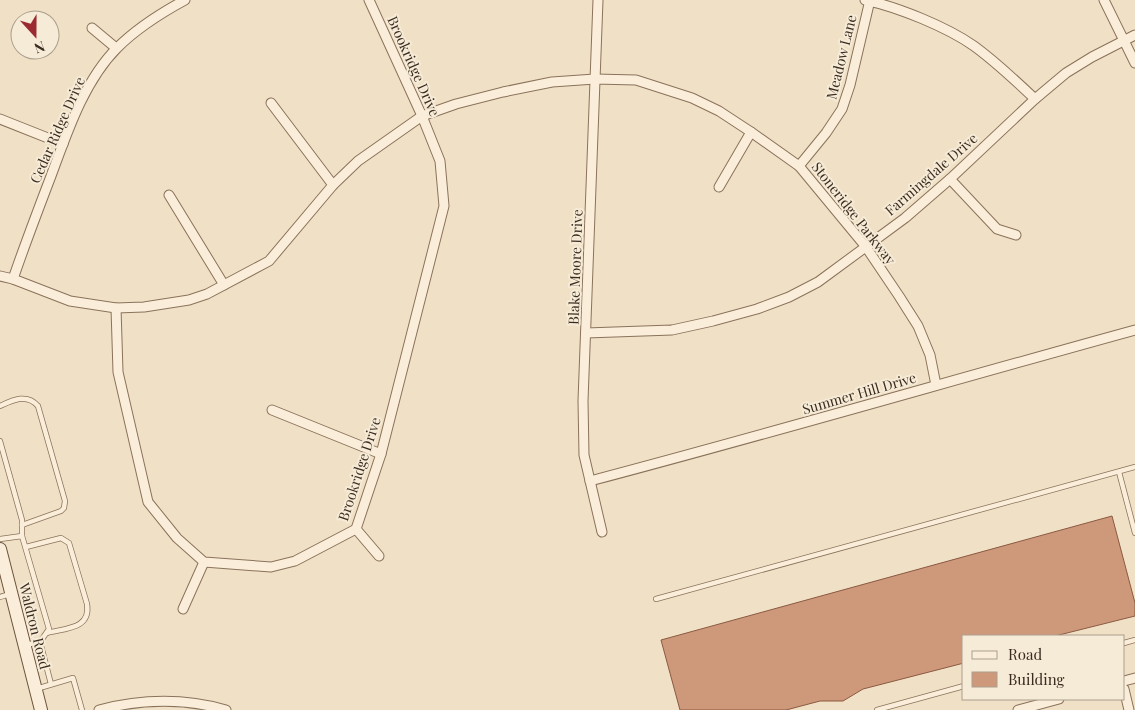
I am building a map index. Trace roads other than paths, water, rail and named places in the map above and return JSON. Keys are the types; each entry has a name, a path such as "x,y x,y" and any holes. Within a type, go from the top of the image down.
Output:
{"main road":[{"name":"Waldron Road","path":"0,550 6,596 24,646 41,710"}],"street":[{"name":"Cedar Ridge Drive","path":"13,280 63,144 89,85 116,48 142,27 185,0"},
{"name":"Brookridge Drive","path":"204,562 271,567 295,561 356,529 381,454 444,206 440,161 422,116 369,0"},
{"name":"Blake Moore Drive","path":"598,0 583,401 584,446 602,532"},
{"path":"868,0 940,27 972,45 999,65 1035,99"},
{"name":"Meadow Lane","path":"799,166 826,133 842,109 850,85 868,0"},
{"path":"1104,0 1135,63"},
{"path":"92,28 116,48"},
{"name":"Farmingdale Drive","path":"586,333 672,330 713,321 757,309 789,297 818,282 906,218 1035,99 1066,73 1135,35"},
{"name":"Stoneridge Parkway","path":"0,276 70,300 116,308 144,307 189,300 224,286 269,261 333,185 358,162 422,116 456,104 552,82 595,78 636,80 692,98 718,111 799,166 866,247 918,326 930,355 936,385"},
{"path":"271,102 333,185"},
{"path":"0,119 63,144"},
{"path":"719,187 751,132"},
{"path":"950,179 997,228 1016,235"},
{"path":"170,194 224,286"},
{"path":"116,308 118,372 148,502 177,538 204,562 184,609"},
{"name":"Summer Hill Drive","path":"590,481 724,446 1135,330"},
{"path":"272,410 381,454"},
{"path":"356,529 379,556"},
{"path":"1125,693 1129,710"},
{"path":"1018,710 1055,700"},
{"path":"99,710 123,703 160,701 203,704 226,710"}],"lane":[{"path":"0,406 27,398 33,400 38,406 65,501 64,508 61,511 22,525"},
{"path":"0,441 22,520 22,536 49,629 40,642 24,646"},
{"path":"656,599 1135,467"},
{"path":"1118,472 1135,533"},
{"path":"0,539 22,536"},
{"path":"26,547 61,538 69,543 88,613 83,622 76,626 47,633"},
{"path":"40,642 51,684"},
{"path":"35,689 73,678 82,710"},
{"path":"877,710 962,687"}]}
